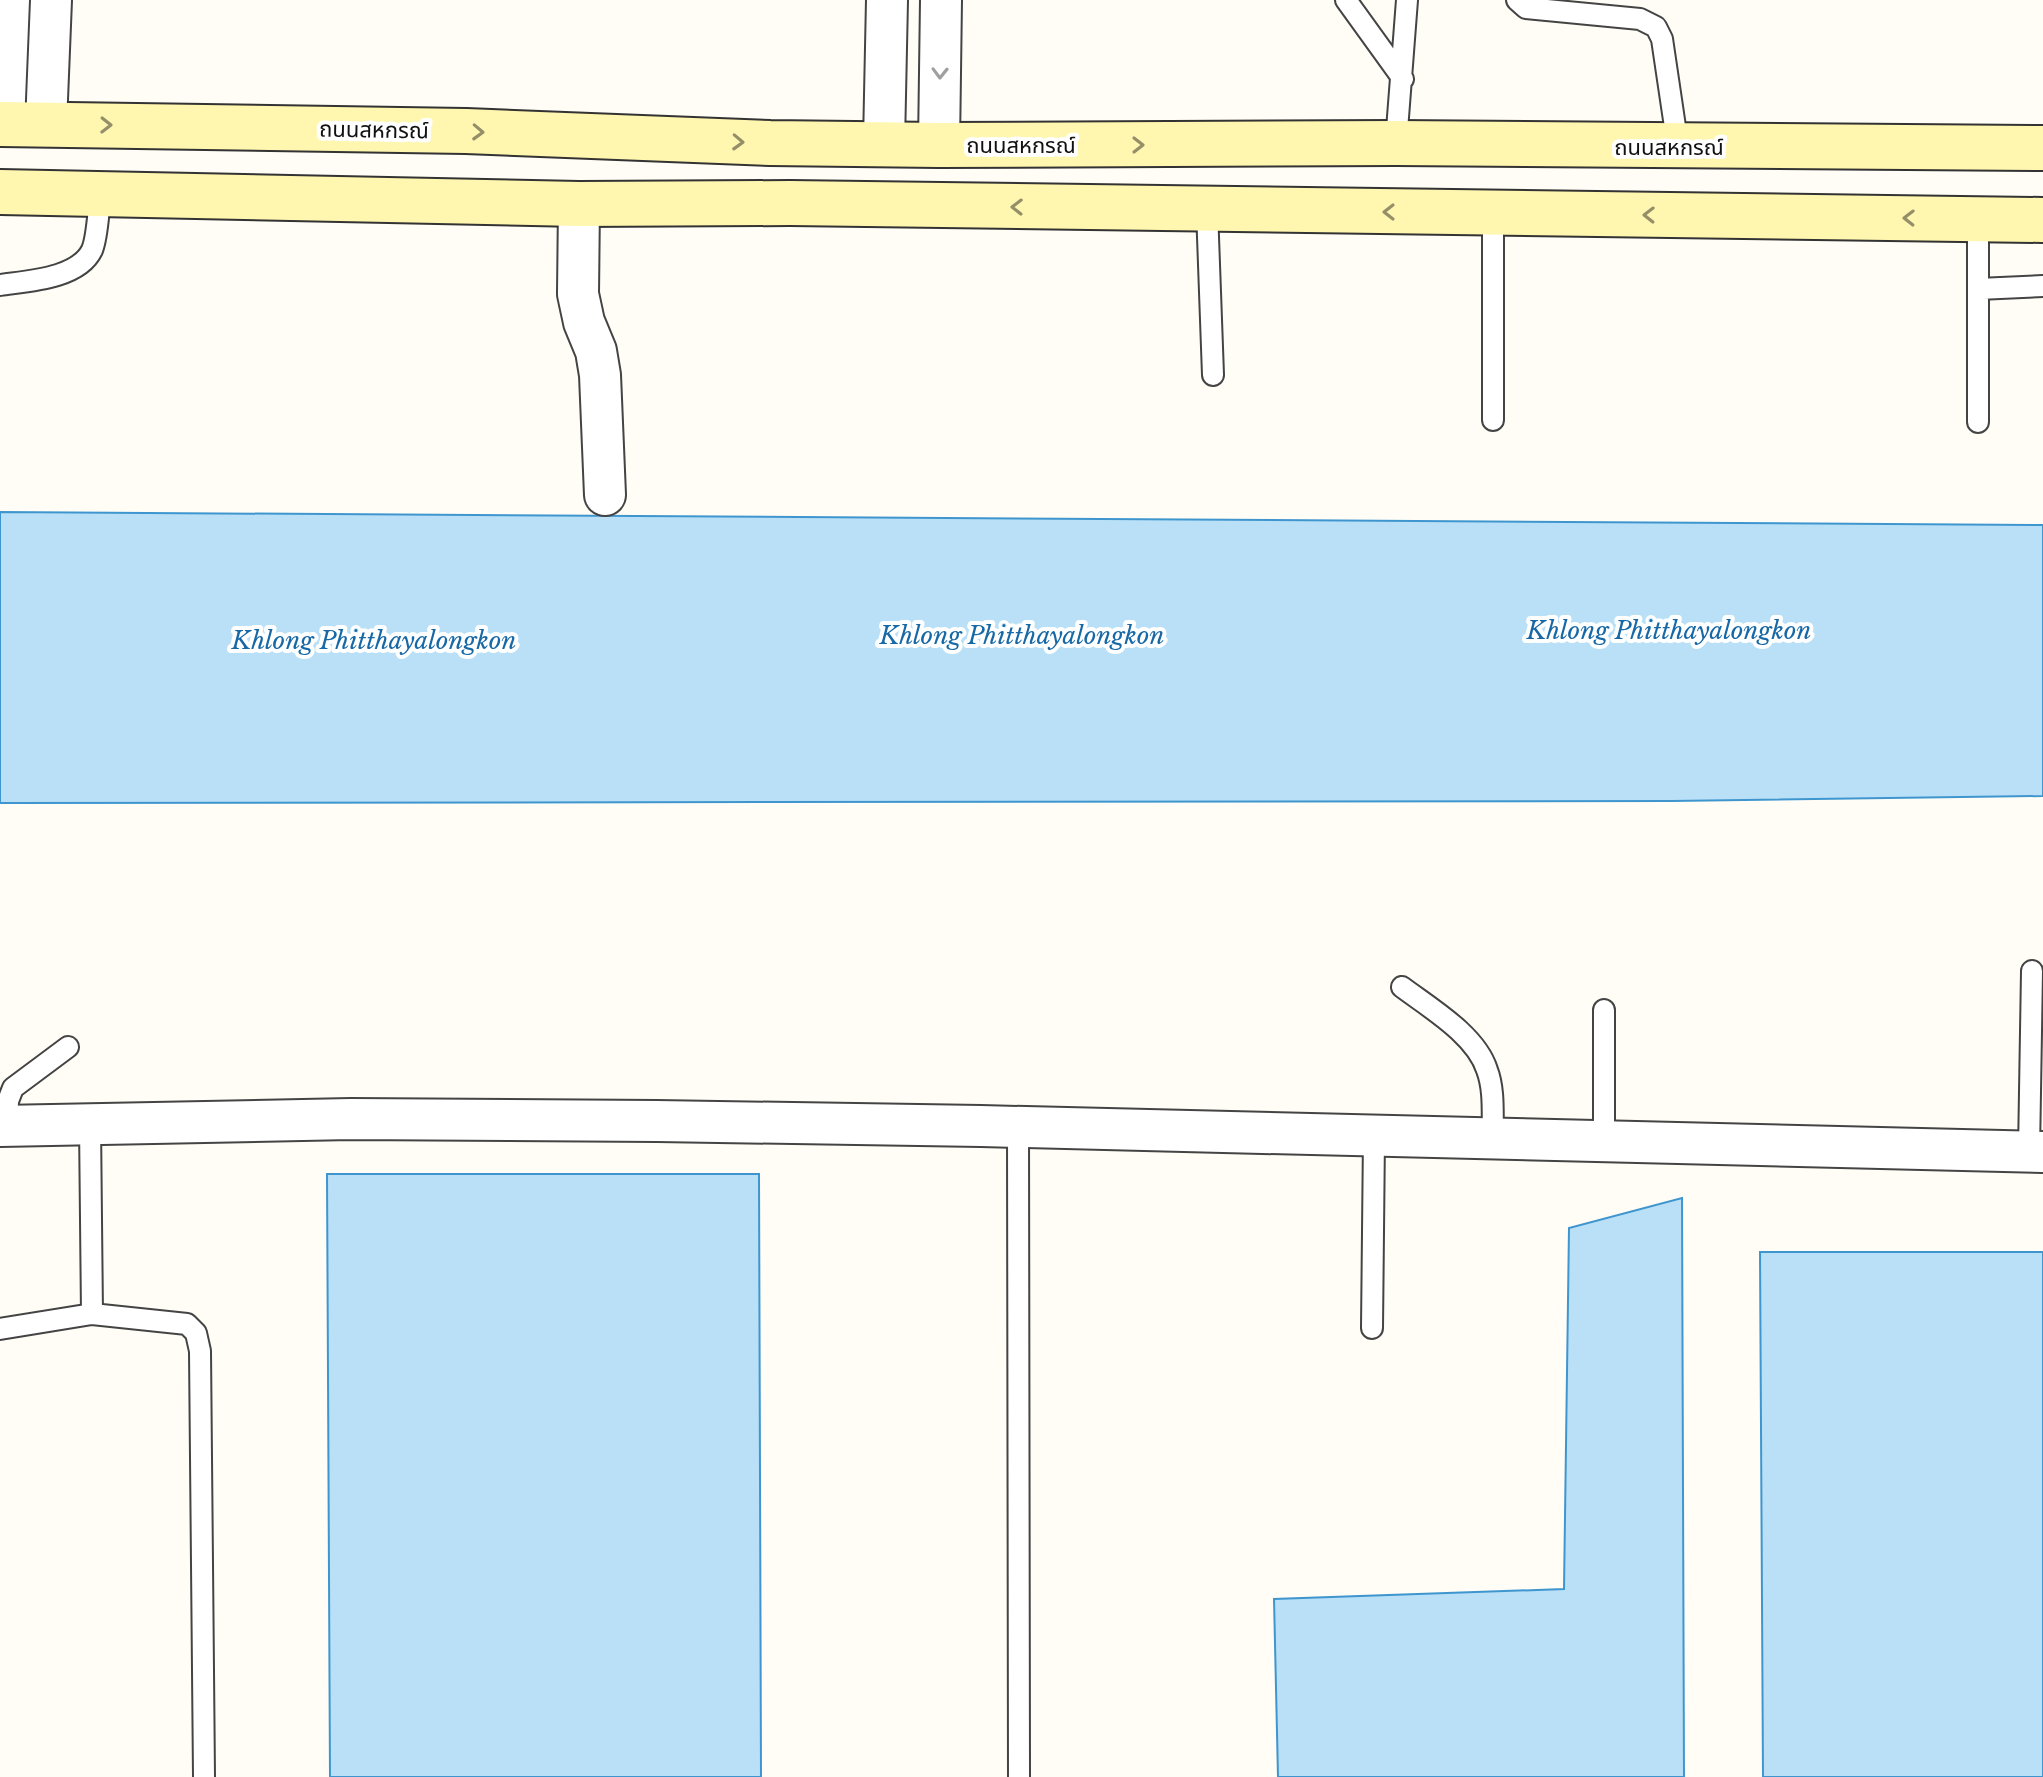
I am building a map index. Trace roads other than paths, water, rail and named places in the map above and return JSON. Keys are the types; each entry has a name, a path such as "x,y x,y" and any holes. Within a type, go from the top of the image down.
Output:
{"main road":[{"name":"ถนนสหกรณ์","path":"16,124 466,131 770,143 1396,143 2043,148"},
{"path":"1082,208 1084,145"},
{"path":"0,192 579,204 790,203 2043,220"}],"street":[{"path":"9,0 16,124"},
{"path":"16,124 51,0"},
{"path":"884,143 887,0"},
{"path":"939,145 941,0"},
{"path":"579,204 578,294 584,322 596,351 600,375 605,495"},
{"path":"4,1126 351,1119 1018,1127 2036,1152"}],"lane":[{"path":"1346,0 1403,79"},
{"path":"1396,143 1407,0"},
{"path":"1517,0 1526,8 1640,19 1656,27 1662,39 1678,147"},
{"path":"0,285 54,278 92,251 101,193"},
{"path":"1207,209 1213,375"},
{"path":"1493,213 1493,420"},
{"path":"1978,219 1978,422"},
{"path":"1978,289 2043,286"},
{"path":"2032,971 2036,1152"},
{"path":"1402,987 1457,1028 1483,1059 1491,1086 1493,1139"},
{"path":"1604,1010 1604,1142"},
{"path":"4,1126 13,1088 68,1047"},
{"path":"90,1124 92,1314"},
{"path":"1018,1127 1019,1777"},
{"path":"1372,1328 1374,1136"},
{"path":"0,1329 92,1314 187,1324 196,1333 200,1351 204,1777"}],"water":[{"name":"Khlong Phitthayalongkon","path":"0,512 2043,525 2043,796 1672,801 0,803"},
{"path":"327,1174 759,1174 761,1777 330,1777"},
{"path":"1682,1198 1684,1777 1278,1777 1274,1599 1564,1589 1569,1228"},
{"path":"1760,1252 2043,1252 2043,1777 1763,1777"}]}
